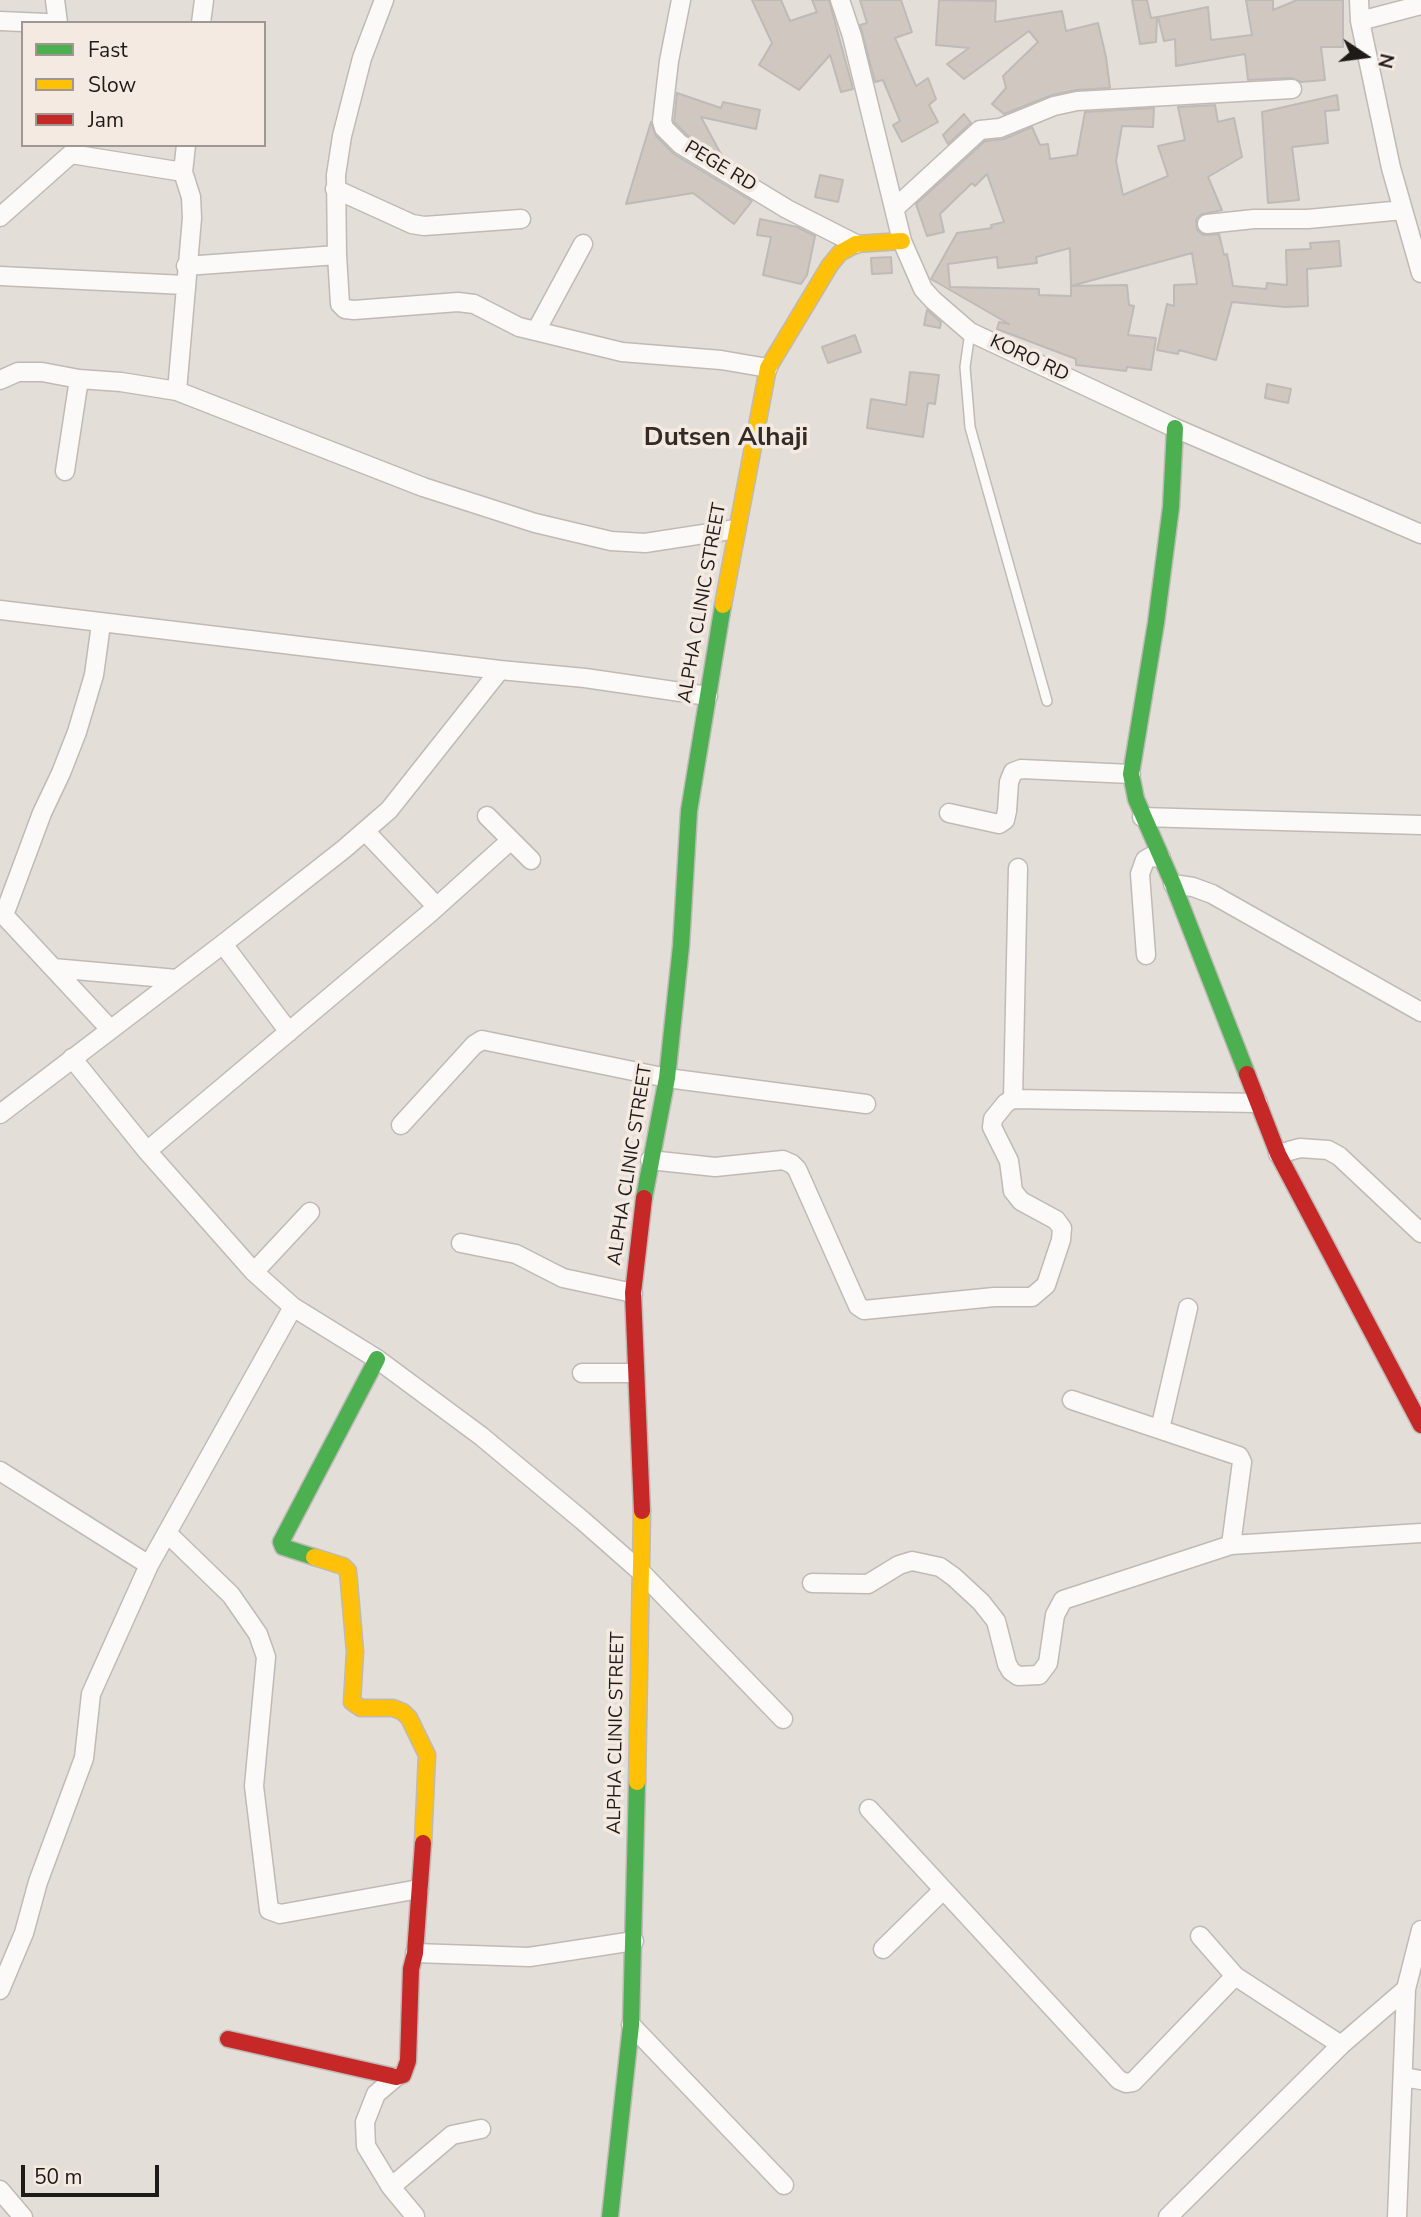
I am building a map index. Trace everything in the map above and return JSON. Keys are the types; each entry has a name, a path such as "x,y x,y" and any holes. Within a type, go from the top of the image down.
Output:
{"street":[{"path":"55,0 58,21"},
{"path":"201,21 204,0"},
{"path":"384,0 362,58 351,97 342,136 335,189 340,303 345,309 458,302 474,304 512,324 635,355 721,360 768,368"},
{"name":"PEGE RD","path":"681,0 668,61 664,128 680,145 787,209 856,244"},
{"name":"KORO RD","path":"841,0 902,240 923,289 933,300 970,332 1175,428 1421,534"},
{"path":"1359,0 1360,21 1391,168 1403,211 1417,246 1421,273"},
{"path":"1360,21 1421,5"},
{"path":"0,22 21,22"},
{"path":"895,208 980,130 1000,128 1054,106 1077,102 1292,89"},
{"path":"177,391 191,197 183,172 186,147"},
{"path":"0,217 71,150 183,172"},
{"path":"335,189 412,224 424,226 521,219"},
{"path":"1207,224 1403,211"},
{"path":"856,244 902,240"},
{"path":"536,331 583,244"},
{"name":"ALPHA CLINIC STREET","path":"610,2217 631,2025 634,1941 640,1571 643,1530 635,1373 635,1255 650,1160 667,1078 681,946 689,811 736,529 768,368 830,265 840,253 856,244"},
{"path":"186,266 337,255"},
{"path":"0,276 185,285"},
{"path":"0,380 18,372 29,371 177,391 423,487 535,523 611,541 631,543 736,529"},
{"path":"65,471 79,379"},
{"path":"1175,428 1171,507 1156,624 1131,774 1136,799 1173,884 1278,1154 1421,1425"},
{"path":"0,610 101,624 585,678 708,696"},
{"path":"101,624 94,675 77,732 2,913 110,1029"},
{"path":"0,1114 223,944 365,831 397,801 500,670"},
{"path":"949,813 999,824 1004,820 1007,811 1009,782 1013,772 1021,769 1131,774"},
{"path":"487,816 531,860"},
{"path":"1142,817 1421,825"},
{"path":"365,831 437,907"},
{"path":"147,1151 437,907 512,840"},
{"path":"1146,955 1140,874 1145,860 1150,857 1161,858"},
{"path":"1013,1099 1018,868"},
{"path":"1173,884 1212,894 1421,1012"},
{"path":"223,944 289,1032"},
{"path":"53,968 177,979"},
{"path":"401,1125 474,1045 482,1040 667,1078 866,1104"},
{"path":"72,1058 147,1151 254,1272 293,1307 377,1359 481,1436 640,1571 783,1719"},
{"path":"650,1160 715,1167 783,1160 792,1164 858,1306 864,1310 994,1297 1032,1297 1046,1285 1061,1240 1062,1228 1056,1220 1021,1201 1013,1191 1009,1161 992,1127 993,1119 999,1110 1013,1099 1258,1103"},
{"path":"1278,1154 1300,1148 1316,1148 1339,1156 1421,1233"},
{"path":"254,1272 310,1212"},
{"path":"461,1243 516,1254 563,1278 633,1293"},
{"path":"0,1990 24,1933 38,1882 84,1758 91,1694 149,1565 293,1307"},
{"path":"1160,1429 1188,1308"},
{"path":"377,1359 281,1544 343,1566 348,1571 355,1652 352,1702 361,1708 393,1708 403,1712 410,1718 427,1755 415,1953 411,1969 408,2061 403,2075 396,2077 376,2094 365,2122 366,2147 391,2187 415,2216"},
{"path":"582,1373 635,1373"},
{"path":"1072,1400 1239,1456 1242,1462 1231,1545"},
{"path":"0,1471 149,1565"},
{"path":"167,1533 231,1595 258,1634 266,1657 254,1786 269,1910 280,1914 419,1889"},
{"path":"812,1583 868,1584 899,1564 912,1561 940,1567 981,1602 996,1621 1011,1671 1018,1676 1039,1675 1048,1663 1055,1615 1063,1600 1231,1545 1421,1533"},
{"path":"869,1809 1119,2080 1133,2082 1235,1976"},
{"path":"883,1949 943,1890"},
{"path":"1397,2217 1406,1989 1421,1930"},
{"path":"1200,1936 1235,1976 1341,2045"},
{"path":"415,1953 529,1957 634,1941"},
{"path":"1168,2217 1341,2045 1406,1989"},
{"path":"1404,2032 1421,2015"},
{"path":"631,2025 784,2185"},
{"path":"228,2039 396,2077"},
{"path":"1403,2077 1421,2080"},
{"path":"391,2187 452,2135 481,2129"},
{"path":"0,2190 23,2217"}],"lane":[{"path":"970,332 965,367 970,427 1046,701"}],"building":[{"path":"752,0 781,0 790,21 817,12 812,0 829,0 853,89 841,92 830,55 799,90 759,65 772,43"},
{"path":"860,0 901,0 912,32 895,38 916,86 928,78 936,99 929,105 938,122 902,142 893,125 900,121 883,80 875,82 860,25 867,23"},
{"path":"939,0 996,1 995,22 1062,11 1066,31 1098,23 1110,88 1052,95 1004,114 992,104 1006,88 1003,76 1038,42 1029,31 964,79 947,64 969,48 936,45"},
{"path":"1132,0 1147,0 1151,18 1157,17 1156,42 1140,44"},
{"path":"1246,0 1273,0 1273,10 1297,0 1343,0 1343,47 1321,47 1325,80 1248,80 1245,54 1176,66 1175,39 1164,41 1158,17 1208,7 1211,40 1252,35"},
{"path":"677,93 721,108 723,102 760,110 756,129 701,117 722,156 687,135 674,122"},
{"path":"1337,95 1339,110 1325,111 1328,143 1292,147 1299,200 1268,203 1262,112"},
{"path":"1215,105 1218,122 1234,118 1242,157 1208,177 1222,210 1200,215 1196,220 1197,230 1203,235 1219,234 1224,255 1227,254 1233,286 1266,289 1267,283 1287,285 1286,250 1311,249 1310,243 1339,241 1341,266 1307,269 1308,306 1285,307 1232,302 1216,360 1179,350 1178,354 1157,350 1167,304 1174,306 1174,285 1197,284 1192,253 1071,286 1127,285 1129,305 1134,306 1128,335 1156,338 1151,370 1127,367 1126,371 1076,365 1076,359 997,329 999,322 1009,324 931,279 957,233 992,228 991,225 1004,222 987,174 975,186 972,183 940,214 944,232 927,236 916,204 985,141 1004,139 1032,127 1040,145 1048,144 1050,159 1077,155 1085,112 1154,108 1153,127 1122,126 1116,161 1123,195 1168,176 1158,146 1185,140 1178,107","holes":["1070,248 1071,296 1039,295 1039,289 950,287 948,264 997,257 998,268 1037,263 1036,257"]},
{"path":"964,114 971,123 948,144 943,135"},
{"path":"651,122 656,136 674,154 752,201 734,224 693,193 626,204"},
{"path":"820,175 843,180 838,202 815,197"},
{"path":"760,219 797,227 815,236 807,275 801,284 763,275 771,237 757,235"},
{"path":"891,257 892,273 872,274 871,258"},
{"path":"927,310 941,322 940,328 924,325"},
{"path":"855,335 861,352 828,363 822,347"},
{"path":"910,372 939,375 935,404 928,403 923,437 867,428 871,399 906,405"},
{"path":"1267,384 1291,389 1288,403 1265,398"}],"traffic: fast":[{"path":"1175,428 1171,507 1156,623 1131,774 1136,799 1173,884 1247,1074"},
{"path":"644,1198 667,1078 681,946 689,811 723,605"},
{"path":"314,1557 283,1547 281,1542 377,1359"},
{"path":"610,2217 631,2025 637,1782"}],"traffic: slow":[{"path":"723,605 768,368 830,265 840,253 856,244 902,241"},
{"path":"637,1782 642,1511"},
{"path":"314,1557 343,1566 348,1571 355,1652 352,1702 361,1708 393,1708 403,1712 409,1718 427,1755 423,1843"}],"traffic: jam":[{"path":"1247,1074 1278,1154 1421,1425"},
{"path":"642,1511 633,1293 644,1198"},
{"path":"228,2039 396,2077 403,2075 408,2061 411,1969 415,1953 423,1843"}],"district":[{"name":"Dutsen Alhaji","path":"726,439"}]}
